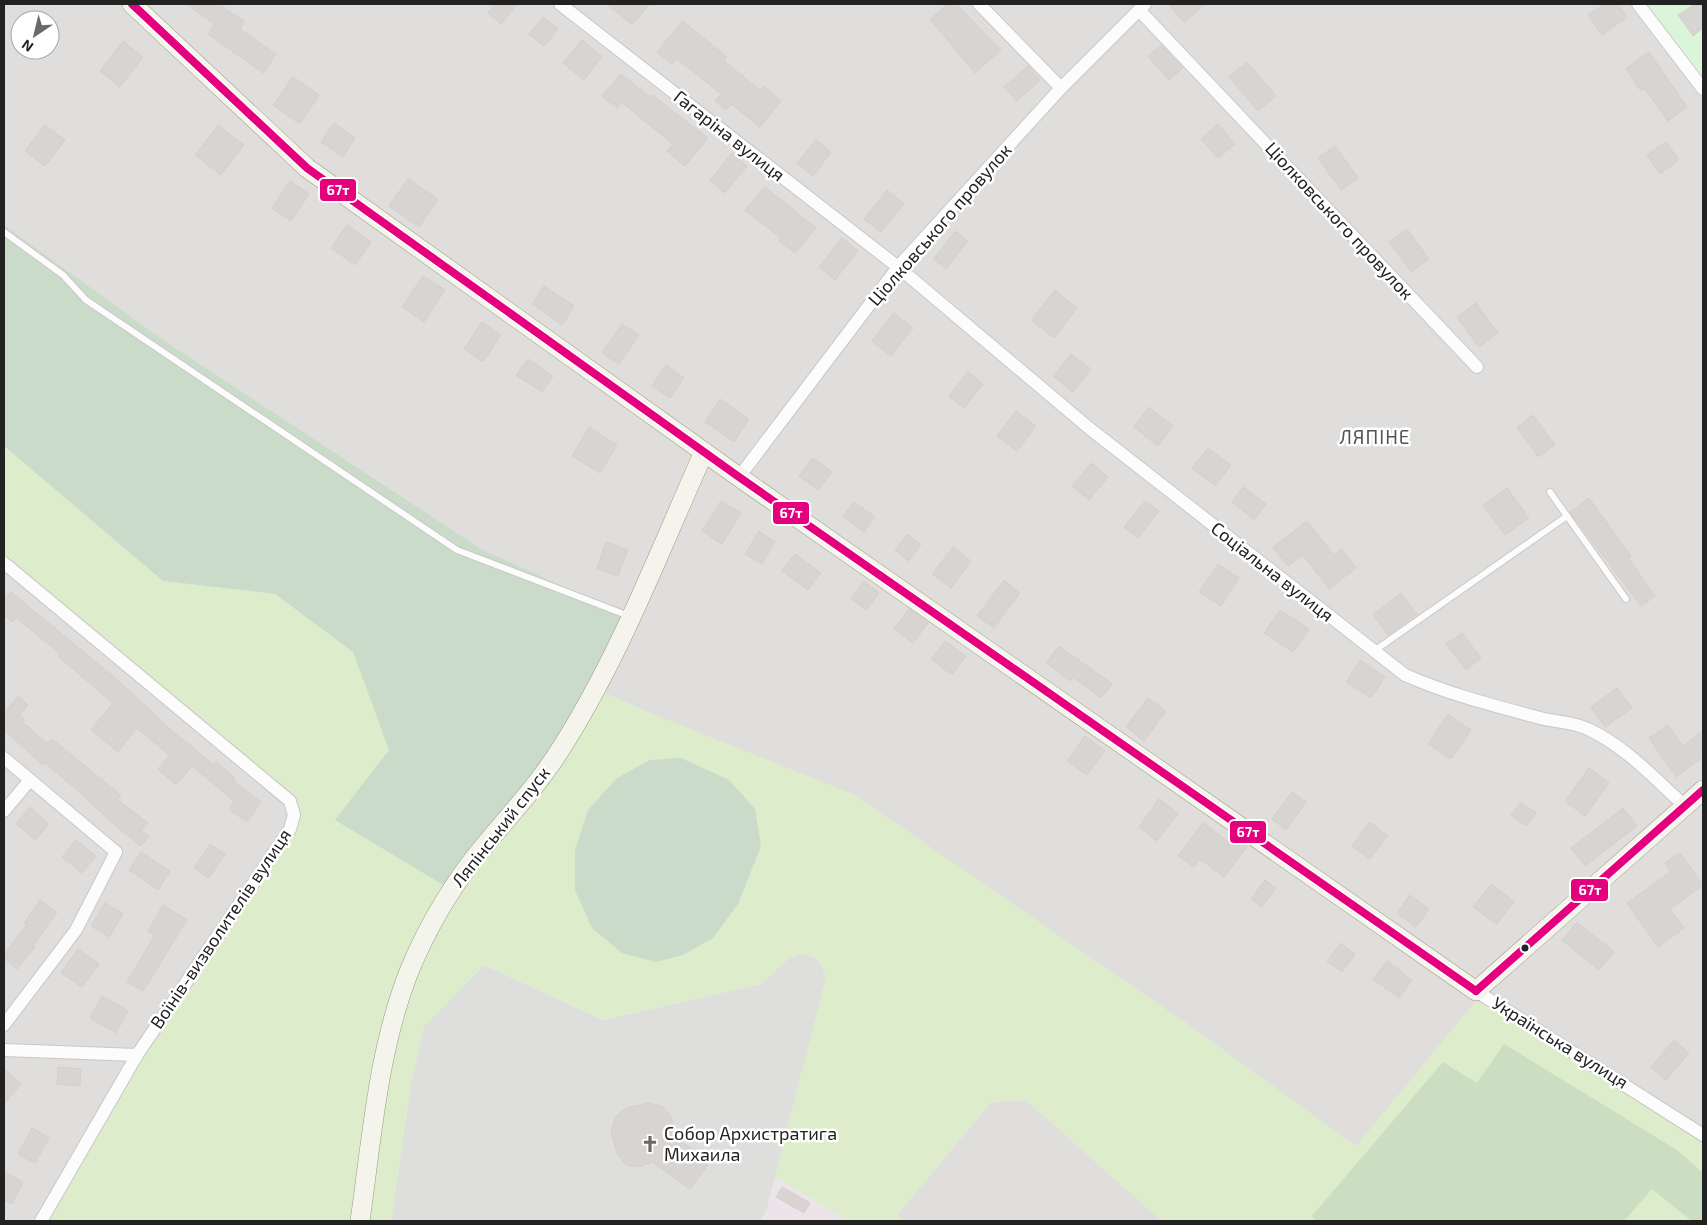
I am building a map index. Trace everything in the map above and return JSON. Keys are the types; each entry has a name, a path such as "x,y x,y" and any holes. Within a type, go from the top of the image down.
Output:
{"street":[{"name":"Гагаріна вулиця","path":"560,4 898,268"},
{"path":"980,4 1061,88"},
{"path":"1638,4 1703,89"},
{"name":"Українська вулиця","path":"143,7 307,168 739,477 1476,991 1703,1135"},
{"name":"Ціолковського провулок","path":"739,477 898,268 1061,88 1142,7 1477,367"},
{"name":"Соціальна вулиця","path":"898,268 1089,428 1373,652 1405,674 1423,682 1541,718 1586,728 1597,733 1636,762 1684,805"},
{"name":"Ляпінський спуск","path":"360,1221 380,1075 393,1022 428,929 452,890 482,849 538,782 572,732 596,688 630,616 704,452"},
{"name":"Воїнів-визволителів вулиця","path":"5,565 290,801 294,814 290,829 137,1055 41,1221"},
{"path":"4,758 116,852 76,930 4,1025"},
{"path":"4,811 30,780"},
{"path":"1476,991 1703,790"},
{"path":"4,1050 137,1055"}],"lane":[{"path":"4,232 63,275 86,300 457,550 630,616"},
{"path":"1550,492 1626,599"},
{"path":"1373,652 1567,516"}],"shaded area":[{"path":"4,4 1638,4 1703,89 1703,1141 1477,1000 1356,1147 1186,1023 641,709 596,689 630,616 483,550 162,339 4,225"},
{"path":"4,563 276,789 294,815 41,1221 4,1221"},
{"path":"801,954 814,957 822,966 826,978 766,1212 760,1221 391,1221 411,1083 424,1026 484,965 603,1020 761,984 789,958"},
{"path":"1026,1100 1162,1221 904,1221 897,1215 991,1102"},
{"path":"775,1177 849,1221 760,1221 766,1212"}],"green space":[{"path":"1638,4 1703,4 1703,89"},
{"path":"4,225 162,339 483,550 630,616 596,689 452,890 335,820 389,750 353,652 275,594 163,581 4,446"},
{"path":"4,446 163,581 276,594 353,652 390,750 420,869 451,890 596,689 855,795 1186,1023 1356,1146 1477,1000 1588,1064 1703,1141 1703,1221 1162,1221 1026,1100 991,1102 897,1215 904,1221 849,1221 775,1177 826,978 822,966 814,957 801,954 789,958 761,984 603,1020 484,965 424,1026 411,1083 391,1221 41,1221 137,1055 290,829 290,801 4,563"},
{"path":"681,758 729,780 755,809 761,846 738,904 713,938 683,955 656,962 622,953 592,928 575,890 575,850 588,810 617,778 650,760"},
{"path":"1504,1044 1677,1150 1703,1173 1703,1221 1692,1221 1652,1189 1626,1221 1315,1221 1312,1216 1443,1062 1477,1083"}],"building":[{"path":"186,4 218,4 244,21 240,29 276,54 263,73 208,34 215,24"},
{"path":"495,4 517,4 501,24 488,13"},
{"path":"607,4 650,4 632,25"},
{"path":"948,4 956,4 1001,50 975,73 930,19"},
{"path":"1168,4 1205,4 1184,22"},
{"path":"1605,4 1618,4 1627,17 1602,35 1588,15"},
{"path":"1695,4 1703,4 1703,28 1693,36 1678,15"},
{"path":"543,17 558,29 544,46 529,34"},
{"path":"683,21 727,57 724,61 760,90 763,86 781,101 760,127 731,104 726,110 715,101 721,94 676,58 672,64 657,52"},
{"path":"582,40 602,57 584,80 563,63"},
{"path":"123,41 143,57 120,87 100,71"},
{"path":"1161,45 1183,68 1169,80 1148,56"},
{"path":"1649,52 1687,107 1668,121 1645,89 1641,91 1626,69"},
{"path":"1247,62 1276,96 1258,111 1229,77"},
{"path":"1028,66 1040,80 1017,101 1004,87"},
{"path":"621,74 708,138 685,166 667,151 673,144 621,102 617,108 602,96"},
{"path":"293,77 319,95 300,124 273,105"},
{"path":"334,123 355,138 343,157 321,142"},
{"path":"1218,124 1235,144 1218,158 1201,139"},
{"path":"45,125 65,140 45,166 25,151"},
{"path":"218,125 244,145 221,175 195,155"},
{"path":"816,140 831,152 813,176 797,163"},
{"path":"1666,142 1679,160 1660,174 1647,155"},
{"path":"1335,146 1358,178 1341,190 1318,158"},
{"path":"732,153 747,166 725,193 710,180"},
{"path":"408,179 438,199 419,227 389,206"},
{"path":"290,181 309,194 291,221 272,208"},
{"path":"765,187 816,228 795,253 779,241 781,238 745,210"},
{"path":"887,190 904,204 881,232 864,219"},
{"path":"347,225 371,242 355,265 331,248"},
{"path":"1407,229 1429,259 1411,272 1389,242"},
{"path":"955,231 968,241 946,269 934,259"},
{"path":"842,238 858,251 835,280 819,267"},
{"path":"423,276 445,290 424,322 402,307"},
{"path":"544,286 574,306 562,325 532,304"},
{"path":"1055,290 1077,308 1054,338 1031,320"},
{"path":"1476,303 1498,333 1479,347 1457,317"},
{"path":"894,313 913,328 891,356 872,341"},
{"path":"482,322 501,335 483,362 464,349"},
{"path":"622,324 639,335 619,364 602,353"},
{"path":"1071,354 1091,369 1073,392 1053,376"},
{"path":"528,359 553,376 542,392 516,375"},
{"path":"666,365 684,378 670,398 652,386"},
{"path":"968,372 983,384 964,408 949,396"},
{"path":"720,399 749,419 734,442 705,422"},
{"path":"1149,407 1173,426 1158,446 1134,427"},
{"path":"1016,411 1036,426 1017,451 997,436"},
{"path":"1533,415 1555,445 1538,457 1517,427"},
{"path":"589,427 617,445 600,473 572,456"},
{"path":"1208,448 1231,465 1215,486 1192,468"},
{"path":"813,458 832,472 818,490 799,476"},
{"path":"1091,463 1108,477 1089,500 1072,486"},
{"path":"1243,487 1266,504 1254,520 1232,502"},
{"path":"1507,488 1529,518 1505,535 1483,505"},
{"path":"1589,498 1631,556 1628,558 1655,596 1641,606 1570,512"},
{"path":"721,501 741,513 722,544 702,531"},
{"path":"1145,501 1159,511 1138,538 1124,527"},
{"path":"854,502 875,517 864,532 843,516"},
{"path":"1307,521 1334,555 1341,549 1356,568 1329,589 1303,555 1288,566 1273,547"},
{"path":"759,531 775,542 762,564 745,554"},
{"path":"907,534 921,544 909,561 895,550"},
{"path":"606,542 628,550 618,576 597,568"},
{"path":"953,547 971,561 951,588 932,574"},
{"path":"795,554 821,573 808,590 782,571"},
{"path":"1218,564 1239,578 1221,606 1199,592"},
{"path":"1004,580 1020,593 994,628 977,616"},
{"path":"864,581 879,593 866,610 851,599"},
{"path":"11,592 119,681 170,729 214,765 216,762 235,778 233,781 261,802 247,822 229,809 234,801 192,766 176,785 158,769 169,755 137,728 118,752 91,730 113,703 58,656 60,653 16,618 13,622 4,615 4,600"},
{"path":"1401,593 1417,614 1388,635 1373,615"},
{"path":"909,609 928,623 913,643 894,629"},
{"path":"1280,610 1309,629 1293,652 1264,633"},
{"path":"1462,633 1481,658 1466,670 1446,644"},
{"path":"945,641 966,656 952,675 931,659"},
{"path":"1059,646 1112,684 1101,698 1073,677 1070,681 1046,663"},
{"path":"1360,660 1385,677 1371,698 1346,682"},
{"path":"1617,688 1632,708 1605,727 1591,707"},
{"path":"18,696 28,705 20,715 25,720 22,722 47,743 52,739 121,795 117,799 148,823 141,831 149,836 141,846 87,798 45,763 43,765 4,730 4,713"},
{"path":"1148,698 1166,711 1144,741 1126,727"},
{"path":"1448,714 1471,730 1451,759 1428,744"},
{"path":"1668,725 1683,746 1703,731 1703,757 1676,777 1649,738"},
{"path":"1085,736 1105,751 1087,775 1067,761"},
{"path":"1589,768 1609,783 1585,816 1565,801"},
{"path":"1292,792 1306,802 1286,830 1272,819"},
{"path":"1159,799 1178,813 1157,841 1139,827"},
{"path":"1521,802 1536,813 1526,826 1511,815"},
{"path":"30,807 49,824 35,840 16,824"},
{"path":"1623,808 1637,826 1585,866 1571,848"},
{"path":"1370,822 1388,836 1370,859 1352,846"},
{"path":"1203,823 1230,843 1234,837 1247,847 1224,877 1200,859 1194,867 1178,856"},
{"path":"76,840 96,856 82,873 62,857"},
{"path":"210,844 225,854 209,878 194,868"},
{"path":"141,852 170,871 158,890 129,870"},
{"path":"1680,853 1703,885 1670,909 1684,928 1658,947 1627,903 1671,872 1665,863"},
{"path":"1265,880 1276,888 1262,907 1251,899"},
{"path":"1491,884 1514,901 1497,924 1473,907"},
{"path":"1410,895 1429,909 1416,927 1397,913"},
{"path":"40,900 57,912 33,946 35,947 17,969 4,958 4,954 27,925 24,923"},
{"path":"105,903 123,914 109,937 91,926"},
{"path":"163,905 187,920 143,991 127,982 155,935 148,931"},
{"path":"1577,922 1614,952 1599,970 1562,940"},
{"path":"1341,943 1355,954 1342,972 1327,961"},
{"path":"78,949 99,964 82,987 61,973"},
{"path":"1387,961 1412,980 1399,998 1373,979"},
{"path":"102,996 128,1011 116,1033 90,1018"},
{"path":"1674,1040 1689,1053 1666,1080 1651,1067"},
{"path":"58,1067 81,1069 80,1086 57,1084"},
{"path":"4,1069 21,1084 4,1104"},
{"name":"Собор Архистратига Михаила","path":"650,1103 663,1107 672,1118 672,1135 710,1162 690,1189 652,1162 639,1167 626,1165 617,1153 611,1131 616,1116 626,1108"},
{"path":"32,1128 49,1138 35,1163 18,1154"},
{"path":"4,1172 23,1182 12,1204 4,1200"},
{"path":"782,1187 810,1203 804,1213 776,1197"}],"transit line":[{"name":"67т","path":"132,4 307,168 739,477 1476,991"},
{"name":"67т","path":"1476,991 1703,790"}],"place":[{"name":"Собор Архистратига Михаила","path":"650,1144"}],"district":[{"name":"ЛЯПІНЕ","path":"1375,437"}]}
